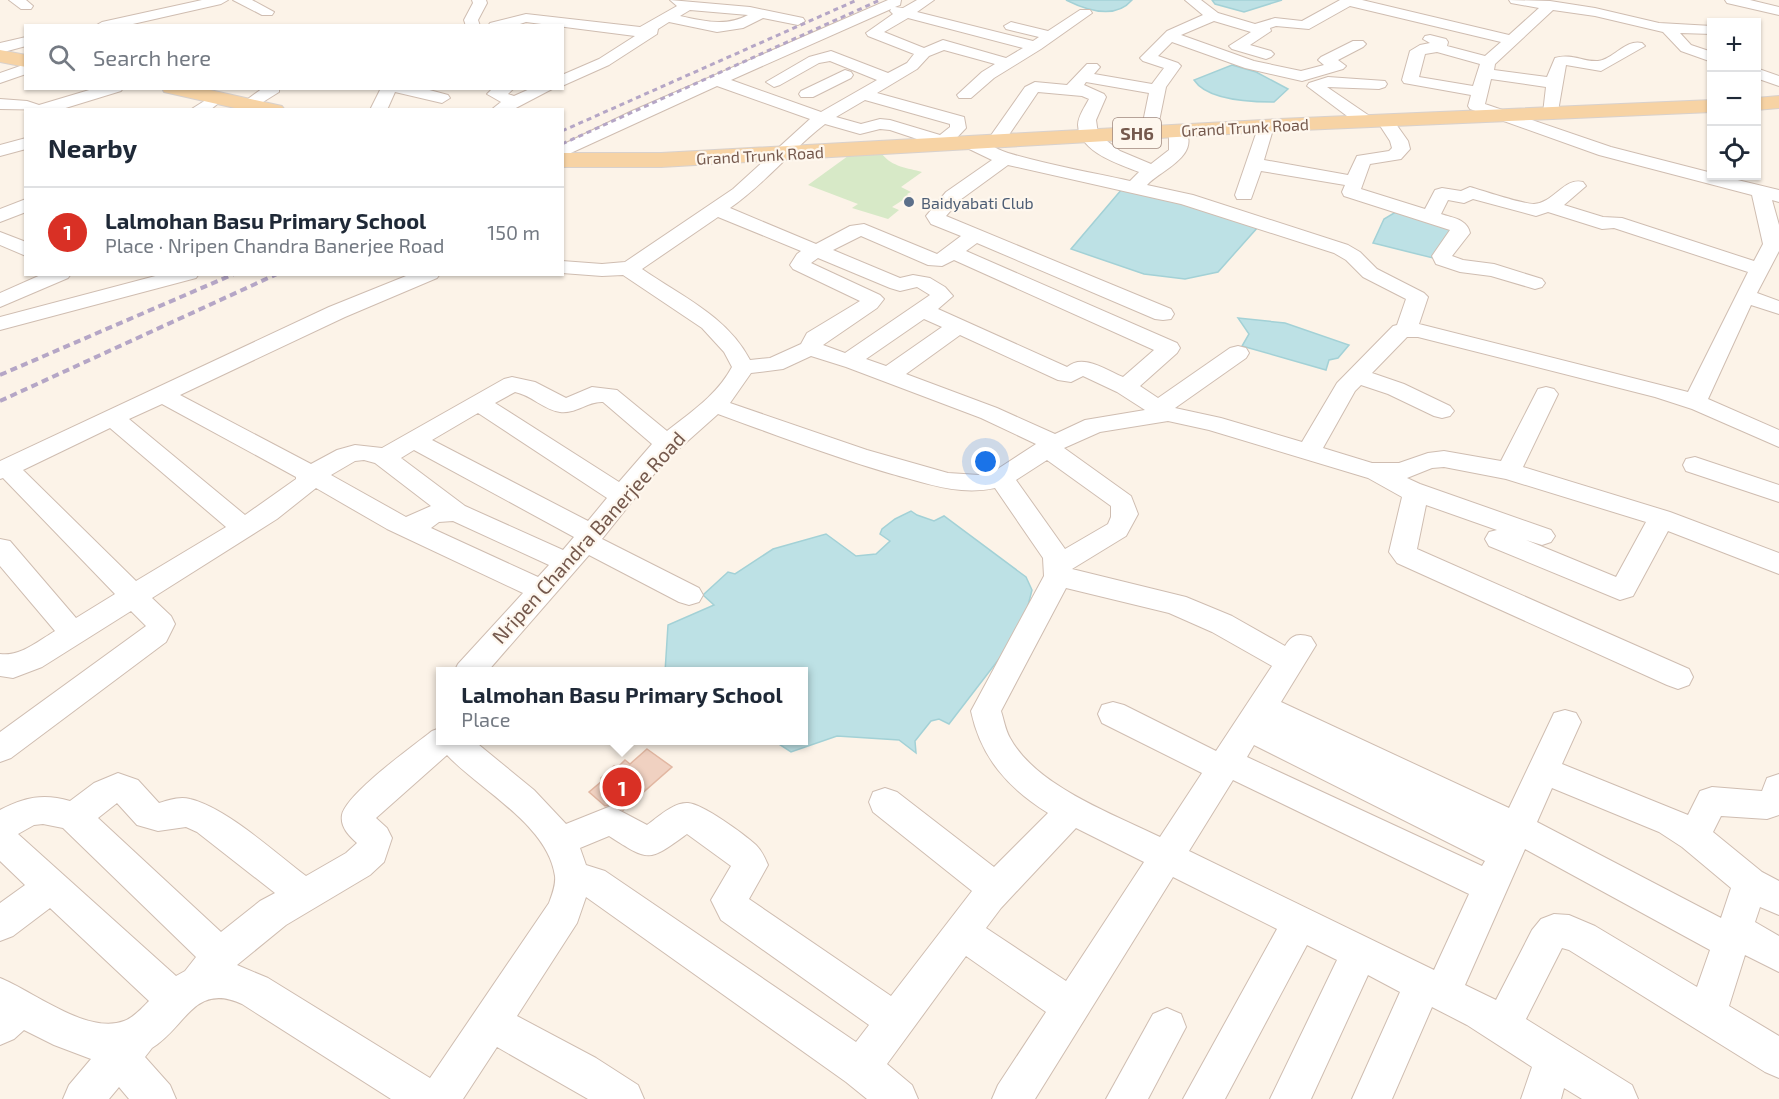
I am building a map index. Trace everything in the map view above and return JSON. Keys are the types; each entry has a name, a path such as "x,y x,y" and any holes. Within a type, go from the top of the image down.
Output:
{"main road":[{"path":"0,56 24,61"},
{"path":"180,90 266,108"},
{"path":"1761,104 1778,103"},
{"name":"Grand Trunk Road","path":"564,160 661,160 942,143 972,143 1000,150 1089,136 1150,132 1707,106"}],"street":[{"path":"112,24 221,0"},
{"path":"240,0 267,12"},
{"path":"564,151 638,115 790,50 927,0"},
{"path":"1192,0 1213,16 1264,32 1237,46 1273,56"},
{"path":"1516,0 1668,28 1707,30"},
{"path":"1732,0 1779,12"},
{"path":"473,24 473,15 484,1"},
{"path":"1275,22 1305,26 1349,1 1511,40"},
{"path":"564,80 660,32 668,18 682,2 762,13 798,21"},
{"path":"1256,28 1316,3"},
{"path":"1550,5 1511,40 1485,69 1476,106 1605,151 1769,193 1773,244 1745,296 1695,402"},
{"path":"187,9 202,20"},
{"path":"895,10 873,33 924,54 969,65 988,75"},
{"path":"895,10 1020,41 1031,45 1027,52"},
{"path":"1761,22 1779,12"},
{"path":"668,18 723,29 747,22 762,13"},
{"path":"965,95 988,75 1085,13"},
{"path":"1398,13 1390,19 1485,69"},
{"path":"157,15 173,24"},
{"path":"1173,66 1148,58 1169,36 1213,16"},
{"path":"503,24 526,18 633,32 660,32 711,41"},
{"path":"981,18 1051,36"},
{"path":"1668,28 1686,48 1707,56"},
{"path":"564,36 584,40"},
{"path":"1169,36 1250,65 1309,81 1379,84"},
{"path":"836,57 881,38"},
{"path":"0,48 24,42"},
{"path":"606,44 627,48"},
{"path":"1309,81 1338,66 1326,60 1358,44"},
{"path":"564,267 602,270 630,268 753,183 822,118 891,80 912,66 924,54 943,45 1008,63"},
{"path":"1439,45 1420,49 1413,70 1412,92 1502,114"},
{"path":"1551,113 1555,74 1563,60 1601,66 1636,45"},
{"path":"1150,132 1158,90 1173,66 1201,48"},
{"path":"718,81 860,129 866,129 874,124 886,124 942,143 958,128 958,121 870,92 845,75 790,50"},
{"path":"774,82 824,56 836,57 891,80"},
{"path":"1332,57 1352,62"},
{"path":"1449,67 1485,69 1519,78 1553,83"},
{"path":"0,78 24,70"},
{"path":"1413,70 1479,92"},
{"path":"741,71 842,106"},
{"path":"807,94 845,75"},
{"path":"1761,75 1779,81"},
{"path":"1502,114 1519,78"},
{"path":"1158,90 1087,79 1035,87 1031,90 1000,150 936,216 938,220 1163,314"},
{"path":"1087,79 1098,97 1087,121 1089,136 1107,151 1151,170"},
{"path":"1309,81 1375,121 1399,141 1401,149 1395,154 1363,160 1350,189 1354,195 1454,224 1460,228 1458,238 1442,256 1443,260 1460,266 1494,270 1535,283"},
{"path":"45,108 108,90"},
{"path":"249,104 271,92 270,90"},
{"path":"379,108 388,90"},
{"path":"408,90 442,98"},
{"path":"506,100 539,90"},
{"path":"201,108 217,98"},
{"path":"0,104 27,105 34,108"},
{"path":"1244,195 1266,126"},
{"path":"1134,187 1151,170 1178,153 1181,148 1178,131"},
{"path":"0,151 24,144"},
{"path":"1000,150 1186,199 1341,249 1353,256 1370,273 1417,297 1407,329"},
{"path":"1254,164 1354,181"},
{"path":"1430,217 1442,194 1464,197 1470,193 1533,210 1548,206 1576,186"},
{"path":"1548,206 1602,223 1615,222 1759,269"},
{"path":"716,210 897,284 917,281 943,296 849,360"},
{"path":"630,268 642,280 710,324 738,353 743,367 775,364 810,348 815,338 873,301 873,298 800,265 804,258 860,230 928,260 942,260 975,235"},
{"path":"0,238 24,250"},
{"path":"0,260 24,250"},
{"path":"952,252 1170,349 1125,387"},
{"path":"0,301 56,276"},
{"path":"0,324 181,276"},
{"path":"0,749 156,634 161,624 4,470 337,312 425,276"},
{"path":"1745,296 1779,308"},
{"path":"1112,323 1137,303"},
{"path":"923,310 1066,375 1071,375 1082,368 1125,387 1163,411 1213,423 1371,471 1413,490 1542,536"},
{"path":"889,375 959,325"},
{"path":"1308,452 1345,388 1401,331 1407,329 1652,389 1695,402 1779,439"},
{"path":"810,348 849,360 989,413 1051,445 1122,502 1126,512 1124,521 1117,530 1058,571 986,711 989,731 1006,759 1035,788 1072,810 1432,988 1503,1026 1618,1099"},
{"path":"714,405 858,456 948,481 979,483 1001,478 1051,445 1094,425 1163,411 1238,353"},
{"name":"Nripen Chandra Banerjee Road","path":"473,667 588,538 667,444 731,388 743,367"},
{"path":"1356,375 1396,389 1442,411"},
{"path":"384,458 477,402 512,384 527,387 562,405 573,404 592,394 609,395 667,444"},
{"path":"163,394 396,523 405,525 541,590"},
{"path":"1509,471 1546,394"},
{"path":"477,402 622,496"},
{"path":"113,418 244,528"},
{"path":"412,440 689,595"},
{"path":"4,670 32,659 244,528 305,485 310,474 360,450 372,452 384,458 456,512 566,562"},
{"path":"1371,471 1401,471 1428,461 1444,459 1509,471 1661,518 1779,564"},
{"path":"1695,465 1779,494"},
{"path":"1001,478 1056,557 1058,571"},
{"path":"1413,490 1417,496 1403,552 1407,556 1678,677"},
{"path":"405,525 418,524 433,514 443,511 456,512"},
{"path":"1498,539 1616,590 1622,590 1661,518"},
{"path":"0,548 73,633"},
{"path":"1012,1099 1168,857 1295,653 1184,607 1058,571"},
{"path":"1113,714 1490,887"},
{"path":"1255,717 1511,841 1779,955"},
{"path":"1372,1099 1490,887 1565,722"},
{"path":"83,1099 128,1047 257,925 358,864 372,851 375,838 360,825 358,815 369,802 438,745"},
{"path":"440,1099 564,911 573,877 560,842 537,814 456,745"},
{"path":"1543,770 1664,818 1694,837 1764,891 1733,936 1707,1014"},
{"path":"74,817 106,793 118,788 126,790 149,815 158,817 180,812 190,813 209,822 304,895"},
{"path":"1694,837 1712,801 1767,805 1773,802 1779,788"},
{"path":"885,802 993,887 990,896"},
{"path":"0,828 23,812 49,809 74,817 199,979"},
{"path":"573,877 593,882 874,1087 895,1021 990,896 1072,810"},
{"path":"560,842 611,820 648,843 685,817 690,817 744,856 751,865 729,900 734,909 895,1021"},
{"path":"0,840 51,886 199,979 225,979 255,991 427,1099"},
{"path":"0,923 51,886"},
{"path":"1203,1099 1300,923"},
{"path":"1503,1026 1545,942 1554,931 1569,932 1779,1058"},
{"path":"963,933 1071,1007"},
{"path":"1290,1099 1360,952"},
{"path":"7,1010 86,1040 128,1047"},
{"path":"492,1023 582,1072 624,1099"},
{"path":"1126,1099 1167,1027"},
{"path":"128,1047 156,1099"},
{"path":"1541,1099 1554,1058"}],"green space":[{"path":"882,154 895,164 922,172 901,187 911,192 907,194 909,196 892,207 899,210 888,219 852,208 858,204 808,185 848,156"}],"water":[{"path":"1066,0 1132,0 1117,10 1100,11 1091,10"},
{"path":"1212,0 1282,0 1244,12 1215,4"},
{"path":"1232,65 1256,72 1288,89 1274,102 1242,100 1209,92 1194,80"},
{"path":"1122,189 1178,198 1258,227 1218,272 1185,279 1144,274 1071,249"},
{"path":"1399,210 1453,229 1437,259 1373,243 1384,219"},
{"path":"1238,318 1285,323 1349,345 1338,358 1329,360 1326,370 1242,346 1249,334"},
{"path":"911,511 934,521 944,516 1026,577 1032,590 1022,629 949,724 939,719 931,721 915,741 916,753 899,740 837,736 791,752 780,745 808,745 808,667 665,667 668,625 714,605 703,595 728,572 735,574 773,549 826,534 856,556 876,554 890,541 880,534 882,529"}],"building":[{"path":"647,749 672,767 623,810 612,804 605,806 589,792 614,766 617,768 625,760 630,764"}],"railway":[{"path":"564,130 857,0"},
{"path":"564,143 880,0"},
{"path":"0,375 229,276"},
{"path":"0,401 273,276"}],"place":[{"name":"Baidyabati Club","path":"909,202"},
{"name":"Lalmohan Basu Primary School","path":"622,787"}]}
